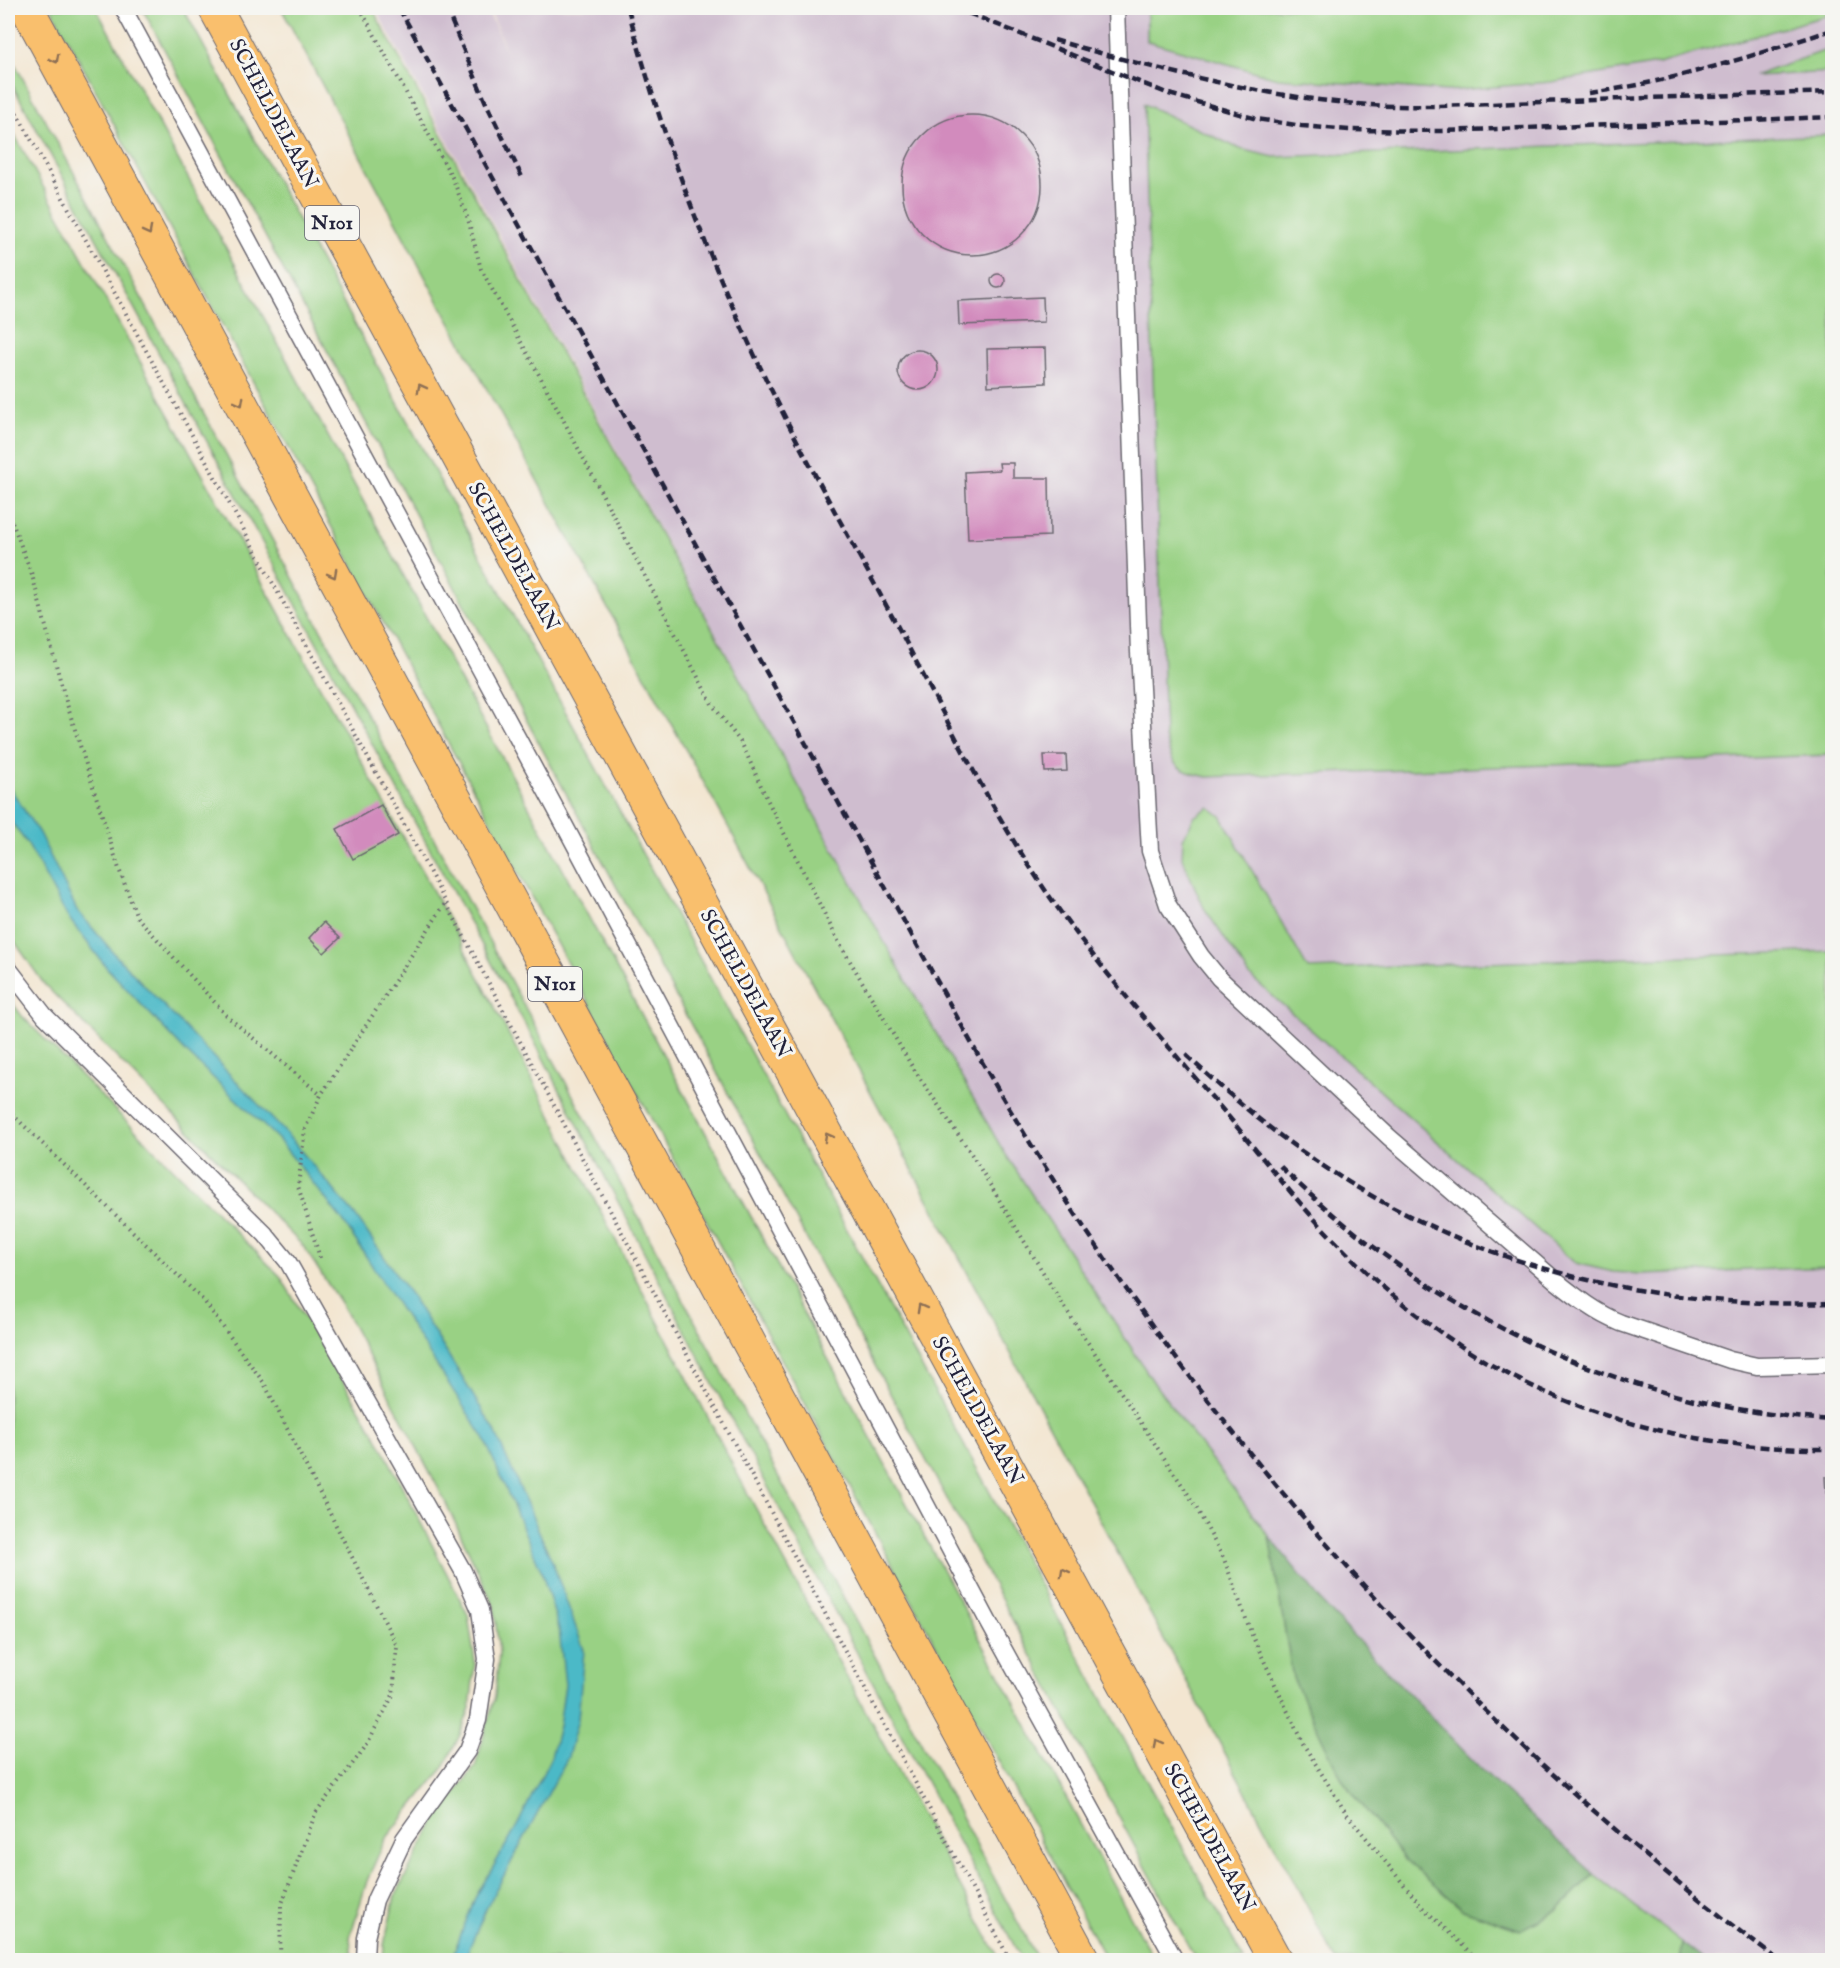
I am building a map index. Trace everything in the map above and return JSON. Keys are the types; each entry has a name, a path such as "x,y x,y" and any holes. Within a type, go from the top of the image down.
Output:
{"main road":[{"name":"N101","path":"27,8 1083,1960"},
{"name":"SCHELDELAAN","path":"215,8 1275,1960"}],"lane":[{"path":"123,8 547,792 988,1621 1175,1960"},
{"path":"1116,8 1139,664 1150,851 1168,905 1201,956 1219,978 1389,1137 1556,1281 1603,1316 1730,1360 1766,1366 1833,1364"},
{"path":"8,968 45,1016 265,1234 288,1262 463,1571 480,1610 487,1659 478,1720 467,1751 404,1839 375,1900 366,1938 365,1960"}],"path":[{"path":"360,8 453,179 468,219 481,269 490,288 555,404 712,704 742,744 837,939 913,1068 972,1155 1061,1302 1192,1500 1224,1559 1252,1635 1302,1742 1346,1813 1422,1907 1478,1960"},
{"path":"8,97 446,902 1010,1960"},
{"path":"8,511 32,575 65,698 118,869 137,916 228,1017 321,1095"},
{"path":"320,1260 298,1186 305,1129 321,1095 446,902"},
{"path":"8,1110 204,1301 264,1383 397,1646 393,1695 366,1746 316,1812 281,1906 280,1960"}],"shaded area":[{"path":"375,8 487,8 508,56 489,8 1832,8 1832,1960 1704,1960 1594,1874 1479,1767 1326,1607 1269,1536 1156,1386 1001,1147 882,938"}],"green space":[{"path":"51,8 96,8 1154,1960 1106,1960"},
{"path":"142,8 183,8 1244,1960 1196,1960"},
{"path":"281,8 372,8 882,938 1001,1147 1156,1386 1269,1536 1293,1678 1557,1911 1594,1874 1683,1944 1680,1960 1336,1960 730,830 431,288"},
{"path":"1147,8 1832,8 1832,14 1658,64 1551,82 1447,91 1277,78 1147,41"},
{"path":"1832,48 1832,72 1754,76"},
{"path":"8,51 1038,1960 1022,1960 725,1407 531,1035 8,77"},
{"path":"1144,104 1240,149 1274,157 1832,135 1832,755 1207,777 1188,772 1177,766 1170,754 1165,736"},
{"path":"8,123 454,929 741,1481 1000,1960 383,1960 395,1896 436,1819 475,1767 495,1696 499,1653 494,1606 444,1499 341,1304 303,1246 44,984 8,929 8,624 10,622 8,618"},
{"path":"1209,807 1221,816 1308,969 1832,951 1832,1267 1641,1274 1613,1272 1575,1263 1250,976 1204,908 1182,858 1183,839 1194,817"},
{"path":"8,997 22,1016 280,1276 379,1441 468,1615 475,1662 470,1708 444,1767 385,1840 367,1881 350,1937 352,1960 8,1960"},
{"path":"1269,1536 1326,1607 1479,1767 1594,1874 1557,1911 1521,1930 1463,1910 1404,1859 1341,1778 1293,1678"},
{"path":"1683,1944 1704,1960 1680,1960"}],"water":[{"path":"8,785 39,833 77,910 118,958 285,1132 355,1215 414,1300 494,1429 552,1561 584,1650 578,1719 568,1757 487,1907 466,1960 451,1960 475,1898 517,1826 551,1757 559,1726 565,1685 559,1629 541,1570 484,1438 343,1221 278,1139 187,1053 107,968 67,916 28,845 8,817"}],"building":[{"path":"972,115 999,121 1011,127 1021,136 1030,146 1036,158 1042,185 1036,212 1030,224 1021,234 1011,243 999,249 972,255 945,249 933,243 923,234 914,224 908,212 902,185 908,158 914,146 923,136 933,127 945,121"},
{"path":"995,274 1001,274 1005,281 1001,288 995,288 991,284 991,278"},
{"path":"1043,297 1044,322 959,325 958,301"},
{"path":"1045,348 1046,383 988,386 987,349"},
{"path":"918,350 932,356 938,370 932,384 918,390 904,384 898,370 904,356"},
{"path":"999,463 1013,463 1013,478 1049,478 1050,536 968,539 965,472 1000,470"},
{"path":"1044,755 1066,755 1067,771 1045,772"},
{"path":"381,805 398,835 353,859 337,829"},
{"path":"324,922 340,938 324,953 309,938"},
{"path":"1825,1477 1832,1477 1832,1493 1826,1493"}],"railway":[{"path":"399,8 978,1055 1057,1186 1143,1312 1234,1433 1331,1549 1434,1660 1543,1765 1658,1865 1778,1960"},
{"path":"446,8 486,103 522,177"},
{"path":"628,8 655,101 686,194 742,329 779,405 1013,840 1057,907 1140,1013 1285,1186 1330,1236 1387,1290 1462,1347 1504,1372 1548,1393 1593,1411 1640,1425 1735,1444 1832,1449"},
{"path":"956,8 1169,94 1257,119 1302,126 1349,130 1442,131 1832,117"},
{"path":"1589,93 1682,75 1832,30"},
{"path":"1054,40 1204,79 1280,94 1356,104 1449,106 1832,92"},
{"path":"1186,1055 1249,1111 1316,1161 1375,1197 1435,1228 1498,1254 1563,1274 1629,1288 1696,1298 1764,1303 1832,1303"},
{"path":"1280,1166 1338,1219 1400,1266 1465,1308 1533,1344 1604,1373 1678,1396 1754,1412 1832,1420"}]}
